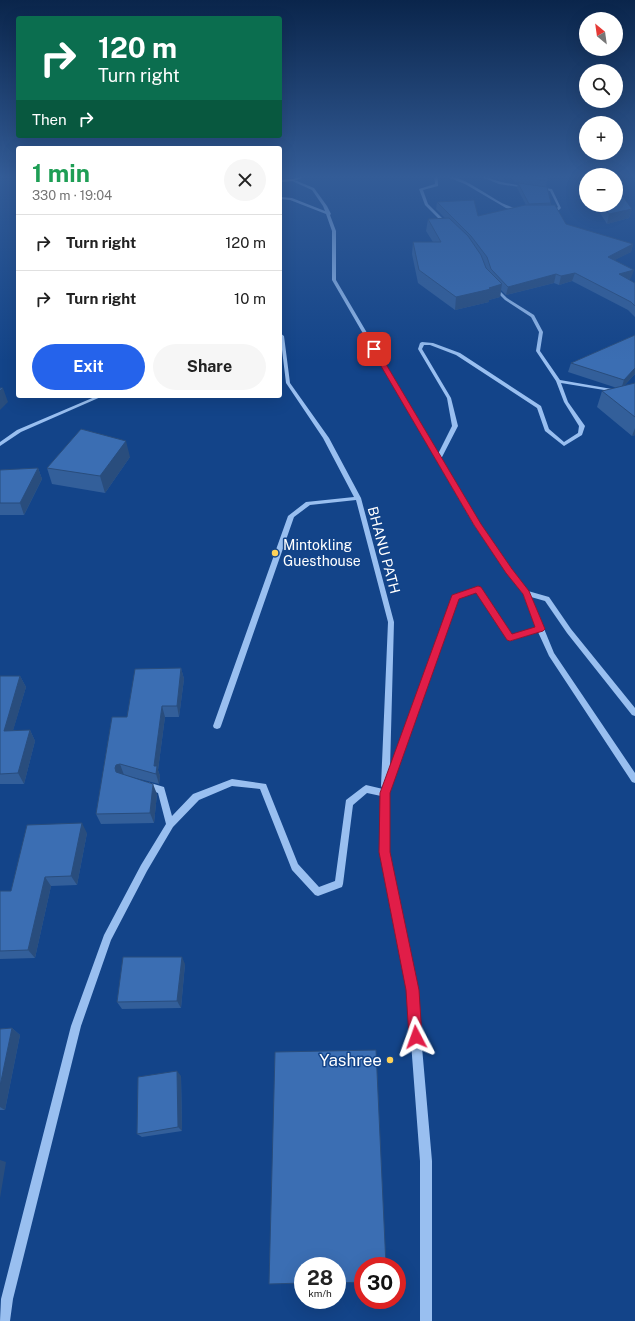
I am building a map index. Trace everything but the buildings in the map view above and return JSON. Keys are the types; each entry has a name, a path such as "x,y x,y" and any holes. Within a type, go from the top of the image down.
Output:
{"street":[{"path":"334,238 334,280 478,525 509,571 526,593 551,654 635,780"},
{"path":"439,458 455,426 449,398 420,349 422,344 431,344 458,354 539,407 547,430 564,444 580,434 582,426 566,402 558,381 538,351 540,332 533,316 506,299 491,283"},
{"name":"BHANU PATH","path":"282,336 288,383 326,438 358,498 391,622 384,852 412,990 424,1145 426,1321"},
{"path":"558,381 635,394"},
{"path":"0,444 19,431 96,398"},
{"path":"217,726 291,516 308,503 358,498"},
{"path":"4,1321 7,1299 76,1026 107,938 144,868 170,824 196,797 232,782 263,786 295,867 318,892 339,884 349,804 366,789 385,793 455,597 478,589 510,638 540,629"},
{"path":"526,593 547,599 569,631 635,713"},
{"path":"138,784 161,790 170,824"}],"place":[{"name":"Mintokling Guesthouse","path":"275,553"},
{"name":"Yashree","path":"390,1060"}],"route":[{"path":"374,349 478,525 509,571 526,593 540,629 510,638 478,589 455,597 385,793 384,852 412,990 416,1037"}]}
